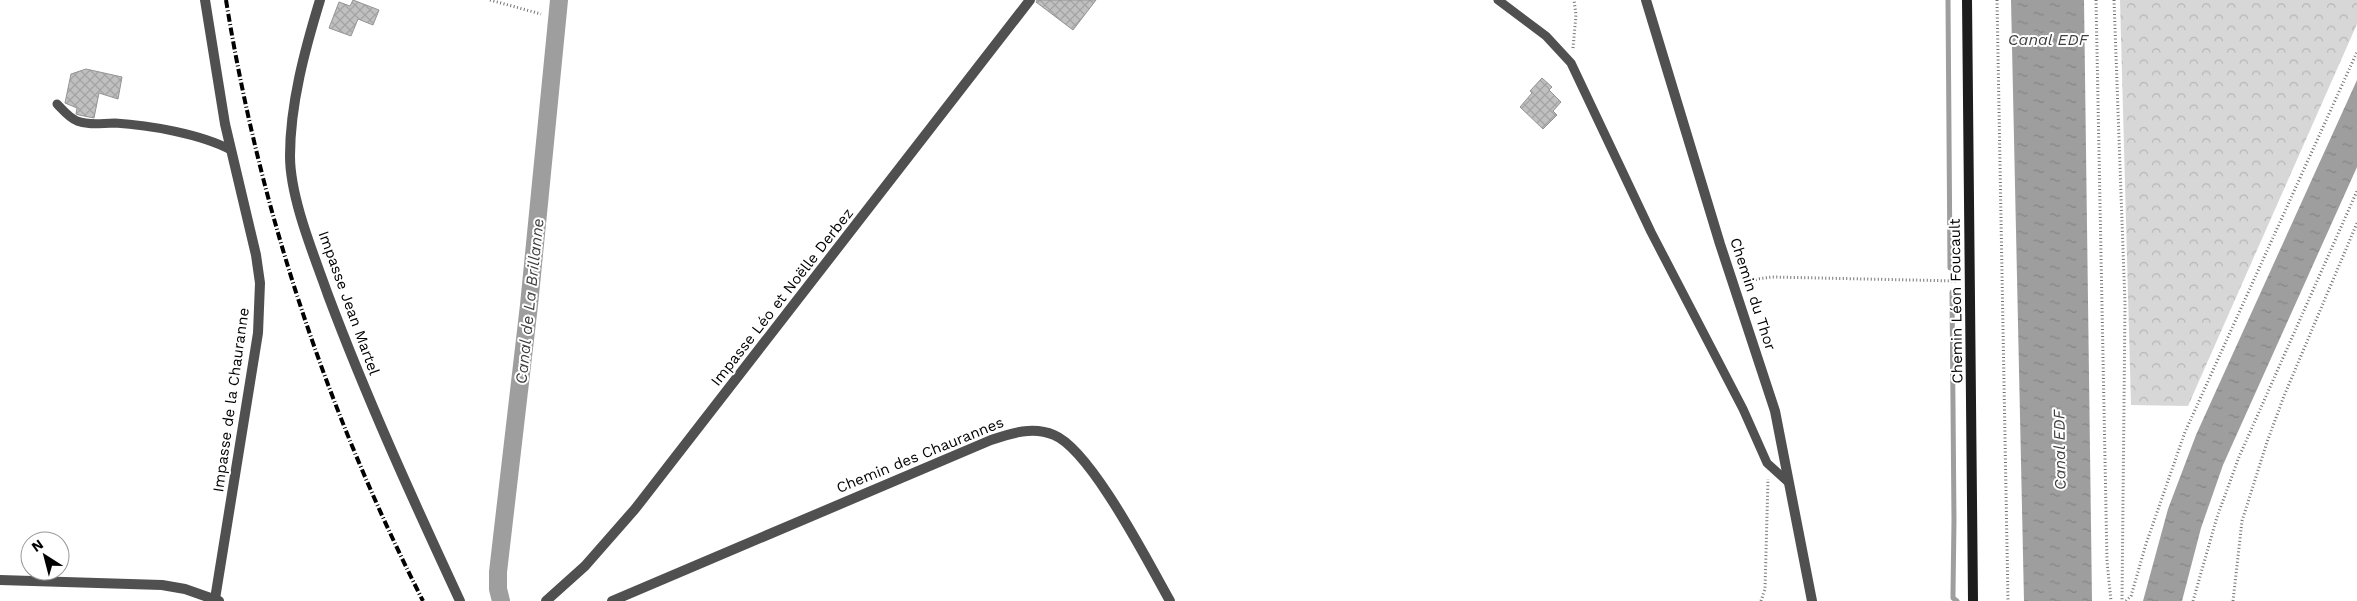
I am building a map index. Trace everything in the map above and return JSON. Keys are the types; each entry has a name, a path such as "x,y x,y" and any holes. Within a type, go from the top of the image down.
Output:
{"main road":[{"name":"Chemin Léon Foucault","path":"1967,0 1973,601"}],"street":[{"name":"Impasse de la Chauranne","path":"205,0 231,150 256,255 260,296 258,333 217,600"},
{"name":"Impasse Jean Martel","path":"320,0 305,57 295,109 290,156 294,186 318,265 374,414 460,601"},
{"name":"Impasse Léo et Noëlle Derbez","path":"546,601 585,566 635,510 1030,0"},
{"name":"Chemin du Thor","path":"1646,0 1720,244 1775,411 1812,601"},
{"name":"Chemin des Chaurannes","path":"612,601 991,440 1012,433 1030,430 1042,431 1058,436 1073,449 1119,512 1170,601"},
{"path":"0,580 162,585 185,589 217,600"}],"lane":[{"path":"1498,0 1546,36 1571,64 1651,232 1743,408 1770,466 1788,482"},
{"path":"57,104 67,116 79,122 95,125 121,124 190,135 218,143 231,150"}],"path":[{"path":"490,0 542,14"},
{"path":"1571,64 1576,15 1574,0"},
{"path":"1997,0 2008,601"},
{"path":"2096,0 2106,561 2111,601"},
{"path":"2114,0 2125,304 2122,601"},
{"path":"2126,601 2132,596 2151,528 2185,432 2357,52"},
{"path":"2193,601 2217,517 2239,458 2357,191"},
{"path":"2233,601 2242,521 2267,442 2284,396 2357,224"},
{"path":"1736,289 1757,279 1772,277 1931,282 1971,281"},
{"path":"1761,601 1765,589 1766,512 1770,466"}],"green space":[{"path":"2120,0 2357,0 2357,24 2188,406 2131,405"}],"water":[{"name":"Canal EDF","path":"2011,0 2084,0 2092,601 2024,601"},
{"path":"2357,80 2357,167 2223,465 2201,528 2182,601 2143,601 2168,509 2196,435"}],"building":[{"path":"353,0 379,10 373,25 358,19 351,36 329,28 339,2 350,6"},
{"path":"1037,0 1096,0 1073,30 1036,2"},
{"path":"86,69 122,77 118,99 99,93 94,118 76,114 77,108 65,103 71,74"},
{"path":"1542,78 1552,87 1549,90 1561,102 1553,111 1557,115 1543,129 1520,107 1532,93 1530,91"}],"waterway":[{"name":"Canal de La Brillanne","path":"501,601 498,589 498,572 529,305 559,0"},
{"path":"1948,0 1950,268"},
{"path":"1952,292 1953,598 1957,601"}],"railway":[{"path":"226,0 240,79 258,156 278,233 301,308 327,383 356,457 423,601"}]}
